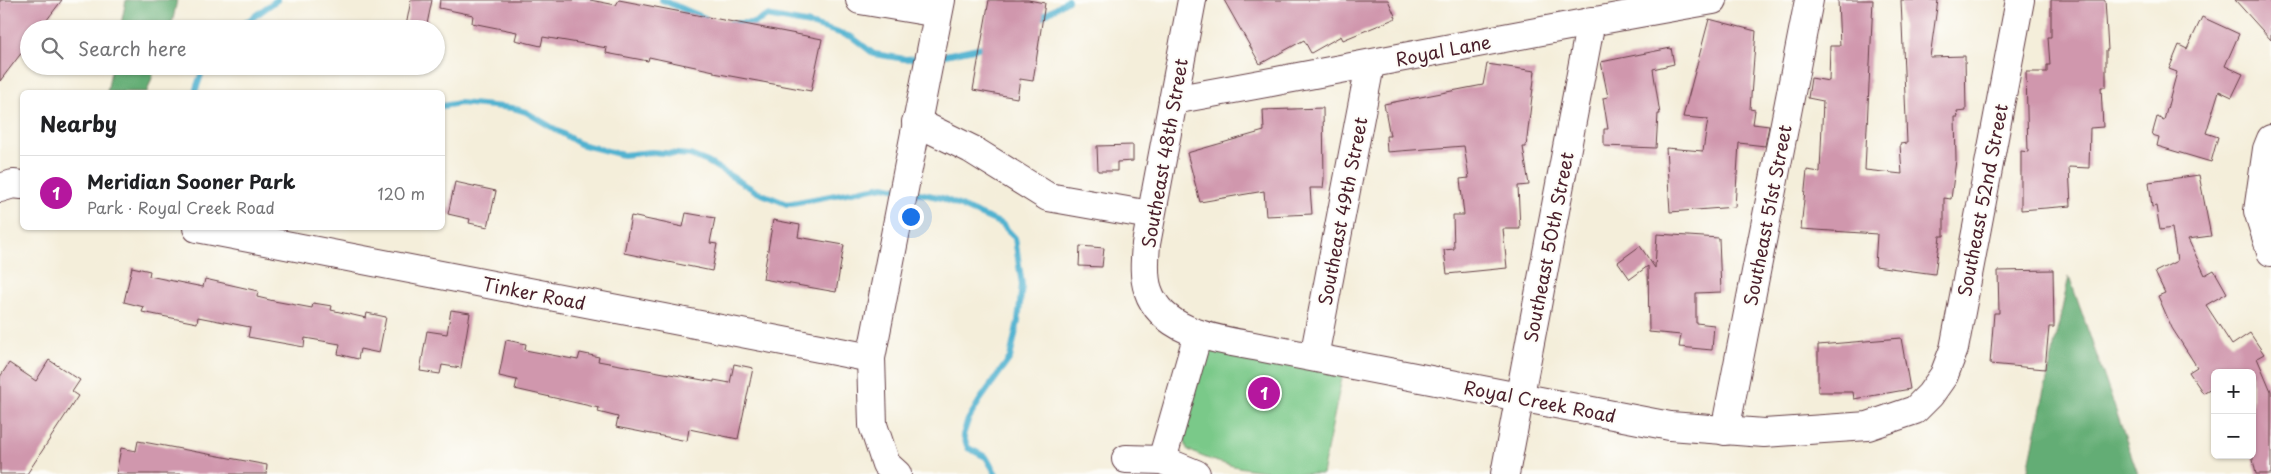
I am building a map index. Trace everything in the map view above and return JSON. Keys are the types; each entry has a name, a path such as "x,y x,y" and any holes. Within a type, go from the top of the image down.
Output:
{"street":[{"path":"860,0 939,6 871,358 873,425 886,464 896,474"},
{"name":"Southeast 48th Street","path":"1156,304 1148,290 1145,273 1146,244 1192,0"},
{"name":"Royal Lane","path":"1173,100 1370,65 1591,21 1713,0"},
{"name":"Southeast 51st Street","path":"1725,431 1809,0"},
{"name":"Southeast 52nd Street","path":"1930,395 1944,375 1954,349 2020,0"},
{"name":"Southeast 50th Street","path":"1506,474 1591,21"},
{"name":"Southeast 49th Street","path":"1314,357 1370,65"},
{"path":"916,122 971,149 1048,197 1150,215"},
{"path":"2271,139 2267,149 2258,210 2271,252"},
{"path":"0,188 20,184"},
{"name":"Tinker Road","path":"208,230 871,358"},
{"name":"Royal Creek Road","path":"1156,304 1167,317 1198,334 1670,426 1764,433 1868,426 1915,410 1930,395"},
{"path":"1162,460 1198,334"},
{"path":"1126,459 1162,460 1196,474"}],"green space":[{"path":"126,0 177,0 173,20 122,20"},
{"path":"110,75 153,75 148,90 107,90"},
{"path":"2069,276 2138,474 2027,474"},
{"path":"1209,348 1343,373 1322,474 1270,472 1234,466 1217,462 1187,449 1184,437 1184,424 1188,397 1197,370"}],"building":[{"path":"0,0 62,0 47,20 20,20 20,55 0,81"},
{"path":"411,0 432,0 428,20 407,20"},
{"path":"440,0 590,0 616,5 619,0 822,39 811,91 714,73 714,71 649,57 648,61 606,53 607,48 543,37 541,46 515,40 517,32 472,23 473,15 439,8"},
{"path":"989,0 1028,0 1045,3 1033,81 1020,79 1017,98 973,90"},
{"path":"1224,0 1388,0 1396,18 1343,40 1341,36 1311,53 1304,40 1260,64"},
{"path":"1838,0 1873,0 1865,170 1902,174 1900,144 1907,143 1901,0 1938,0 1930,57 1965,56 1966,111 1957,112 1958,117 1955,117 1956,160 1951,199 1944,198 1944,236 1940,236 1935,274 1875,266 1877,234 1801,229 1807,170 1820,172 1823,101 1808,98 1811,78 1829,81 1830,46 1840,46"},
{"path":"2051,0 2105,0 2108,50 2106,50 2106,87 2101,87 2103,127 2090,128 2089,168 2069,167 2071,206 2021,210 2021,151 2028,152 2026,72 2047,72 2047,65 2050,65 2048,37 2051,37"},
{"path":"2235,0 2271,0 2271,40"},
{"path":"2202,17 2239,34 2225,66 2243,74 2232,97 2219,91 2206,133 2218,137 2211,162 2157,146 2159,137 2152,135 2157,117 2164,120 2177,72 2169,69 2179,45 2187,49"},
{"path":"1709,19 1756,31 1750,109 1755,110 1753,124 1769,126 1765,146 1739,143 1735,207 1670,212 1666,148 1703,151 1708,119 1683,117"},
{"path":"1671,48 1674,64 1653,69 1660,114 1658,114 1656,148 1604,146 1604,129 1608,129 1603,98 1608,97 1601,62"},
{"path":"1487,64 1535,71 1526,147 1523,147 1529,185 1518,186 1520,229 1503,229 1507,268 1447,274 1444,250 1454,249 1453,215 1464,215 1460,179 1469,178 1464,146 1387,152 1386,136 1390,136 1384,104 1483,85"},
{"path":"1323,108 1324,179 1323,188 1310,188 1312,214 1266,216 1264,191 1200,202 1187,153 1264,131 1263,110"},
{"path":"1133,145 1133,161 1117,162 1117,171 1098,171 1097,146"},
{"path":"2199,175 2211,236 2188,239 2205,275 2214,270 2227,293 2206,305 2232,345 2250,333 2264,354 2257,358 2271,391 2271,474 2256,474 2253,459 2256,459 2256,369 2211,369 2211,388 2203,393 2189,372 2197,367 2172,328 2158,296 2165,293 2155,272 2177,261 2172,228 2160,230 2156,206 2152,207 2149,182"},
{"path":"455,182 496,191 488,227 469,223 470,219 448,214"},
{"path":"686,213 715,218 710,243 717,244 712,271 624,253 631,216 683,227"},
{"path":"773,220 800,225 798,237 844,245 836,292 763,279"},
{"path":"1657,234 1719,238 1721,292 1696,293 1696,323 1714,325 1712,350 1679,347 1681,335 1649,332 1648,266 1630,279 1618,262 1640,246 1655,268"},
{"path":"1080,246 1104,248 1102,267 1079,266"},
{"path":"132,267 150,271 149,276 203,287 205,279 258,291 257,297 274,301 312,308 313,303 332,306 331,310 366,318 367,313 386,317 379,353 360,349 358,359 338,354 340,344 305,338 304,347 248,337 250,327 198,317 197,323 142,312 144,307 124,302"},
{"path":"2053,270 2054,327 2049,327 2045,369 1990,364 1994,313 1999,313 1998,271"},
{"path":"451,310 470,313 461,368 442,365 440,374 420,371 427,331 447,334"},
{"path":"1901,338 1910,389 1854,399 1853,392 1818,392 1818,345"},
{"path":"506,340 526,344 525,350 578,360 580,353 599,357 598,361 714,382 714,380 730,383 734,364 753,368 738,439 689,429 687,441 616,427 618,417 598,412 599,408 515,389 517,380 499,376"},
{"path":"49,360 80,380 72,392 78,396 27,474 0,474 0,377 9,363 36,381"},
{"path":"138,441 267,465 266,474 116,474 121,448 136,451"}],"waterway":[{"path":"249,20 277,0"},
{"path":"662,0 705,18"},
{"path":"1038,19 1068,0"},
{"path":"731,23 754,23 767,16 810,24 852,37 874,54 905,59 923,58"},
{"path":"936,57 987,46"},
{"path":"196,90 201,75"},
{"path":"445,106 460,103 513,108 526,112 580,144 623,155 651,152 690,155 708,162 757,192 787,204 884,186 898,189"},
{"path":"910,191 942,198 1002,224 1015,238 1022,285 1018,321 1010,358 980,400 968,420 963,435 968,448 986,457 996,474"}],"place":[{"name":"Meridian Sooner Park","path":"1264,393"}]}
